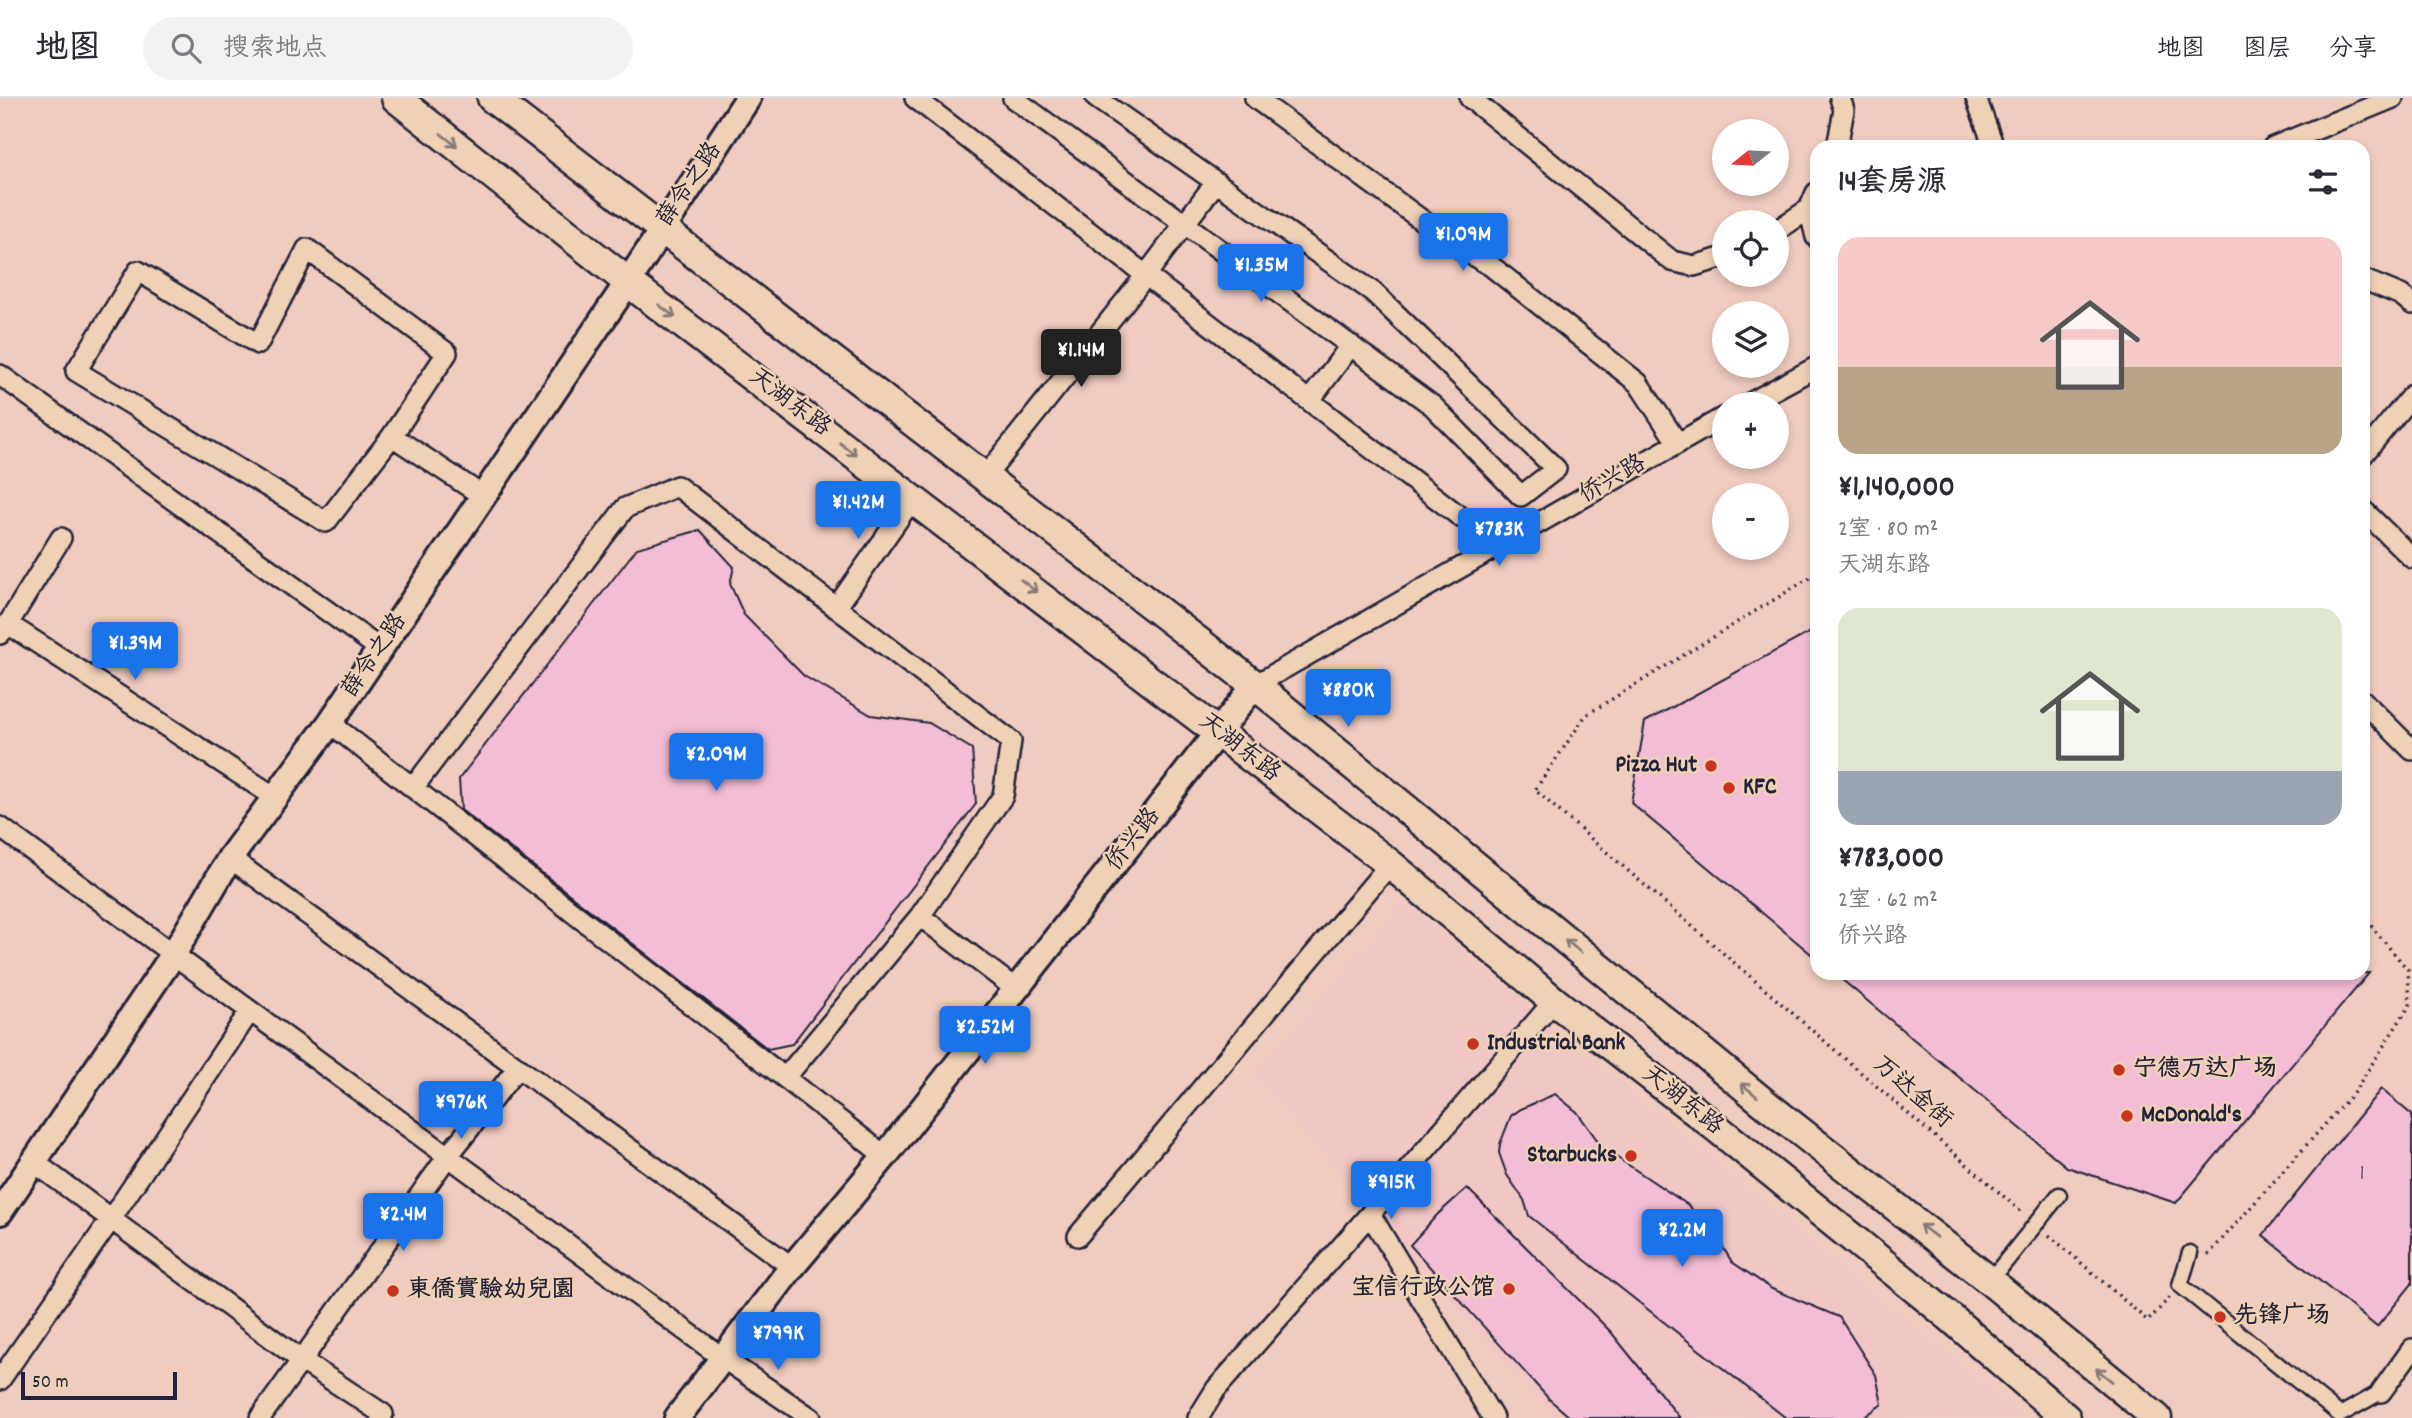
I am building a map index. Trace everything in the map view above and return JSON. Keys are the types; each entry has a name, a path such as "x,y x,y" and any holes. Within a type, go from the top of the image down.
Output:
{"main road":[{"name":"天湖东路","path":"396,98 628,282 1390,864 1554,1001 1718,1129 1951,1318 2066,1418"},
{"name":"天湖东路","path":"492,98 1255,685 1768,1106 1990,1281 2157,1418"}],"street":[{"name":"薛令之路","path":"0,1212 173,955 230,858 330,723 628,282 748,98"},
{"path":"915,98 1462,517"},
{"path":"1013,98 1433,405 1521,496 1556,469 1373,292 1096,98"},
{"path":"1255,98 1460,248 1490,266 1638,383 1677,442"},
{"path":"1470,98 1671,261 1694,266 1712,261"},
{"path":"1838,140 1844,110 1840,98"},
{"path":"1976,98 1991,140"},
{"path":"2297,140 2393,98"},
{"path":"985,477 1146,275 1216,182"},
{"path":"1789,220 1810,203"},
{"path":"307,249 447,353 392,436 326,522 76,372 138,271 258,344 307,249"},
{"path":"2370,282 2401,295 2412,304"},
{"path":"1310,400 1351,345"},
{"path":"1770,392 1810,370"},
{"path":"0,375 380,649"},
{"path":"2370,446 2412,395"},
{"name":"侨兴路","path":"677,1418 792,1267 885,1156 1255,685 1712,423"},
{"path":"392,436 483,496"},
{"path":"413,788 625,508 677,486 1011,741 1003,796 920,916 785,1078"},
{"path":"836,608 913,498"},
{"path":"2370,517 2412,558"},
{"path":"61,538 4,629 275,797"},
{"path":"2370,708 2412,750"},
{"path":"330,723 885,1156"},
{"path":"0,827 724,1359 811,1418"},
{"path":"230,858 792,1267"},
{"path":"1077,1236 1390,864"},
{"path":"920,916 1017,990"},
{"path":"1198,1418 1216,1389 1554,1001"},
{"path":"0,1380 250,1011"},
{"path":"260,1418 448,1156 517,1067"},
{"path":"34,1162 301,1360 383,1414 381,1418"},
{"path":"1990,1281 2059,1195"},
{"path":"1370,1214 1493,1418"},
{"path":"2190,1253 2180,1285 2340,1415 2381,1392 2412,1349"}],"path":[{"name":"万达金街","path":"1810,578 1586,715 1535,790 2148,1321 2180,1285"},
{"path":"2208,1255 2354,1093 2410,1005 2407,970 2370,925"}],"shaded area":[{"path":"1402,902 2025,1418 1554,1418 1253,1076"}],"building":[{"path":"700,530 734,567 730,584 744,615 804,676 871,715 929,723 972,749 976,804 792,1044 768,1049 461,810 459,779 637,548"},
{"path":"1810,632 1810,953 1631,803 1645,722"},
{"name":"宁德万达广场","path":"1842,980 2363,980 2176,1203 2067,1167"},
{"path":"2381,1089 2412,1115 2412,1284 2377,1327 2263,1235"},
{"path":"1555,1094 1577,1112 1603,1148 1688,1205 1716,1236 1732,1262 1772,1289 1839,1317 1876,1375 1882,1404 1863,1418 1786,1418 1529,1216 1524,1200 1507,1175 1499,1153 1500,1144 1511,1116"},
{"name":"宝信行政公馆","path":"1467,1188 1611,1332 1680,1418 1571,1418 1549,1399 1410,1245 1437,1215"}],"place":[{"name":"Pizza Hut","path":"1711,766"},
{"name":"KFC","path":"1729,788"},
{"name":"Industrial Bank","path":"1473,1044"},
{"name":"宁德万达广场","path":"2119,1070"},
{"name":"McDonald's","path":"2127,1116"},
{"name":"Starbucks","path":"1631,1156"},
{"name":"宝信行政公馆","path":"1509,1289"},
{"name":"東僑實驗幼兒園","path":"393,1291"},
{"name":"先锋广场","path":"2220,1317"}]}
